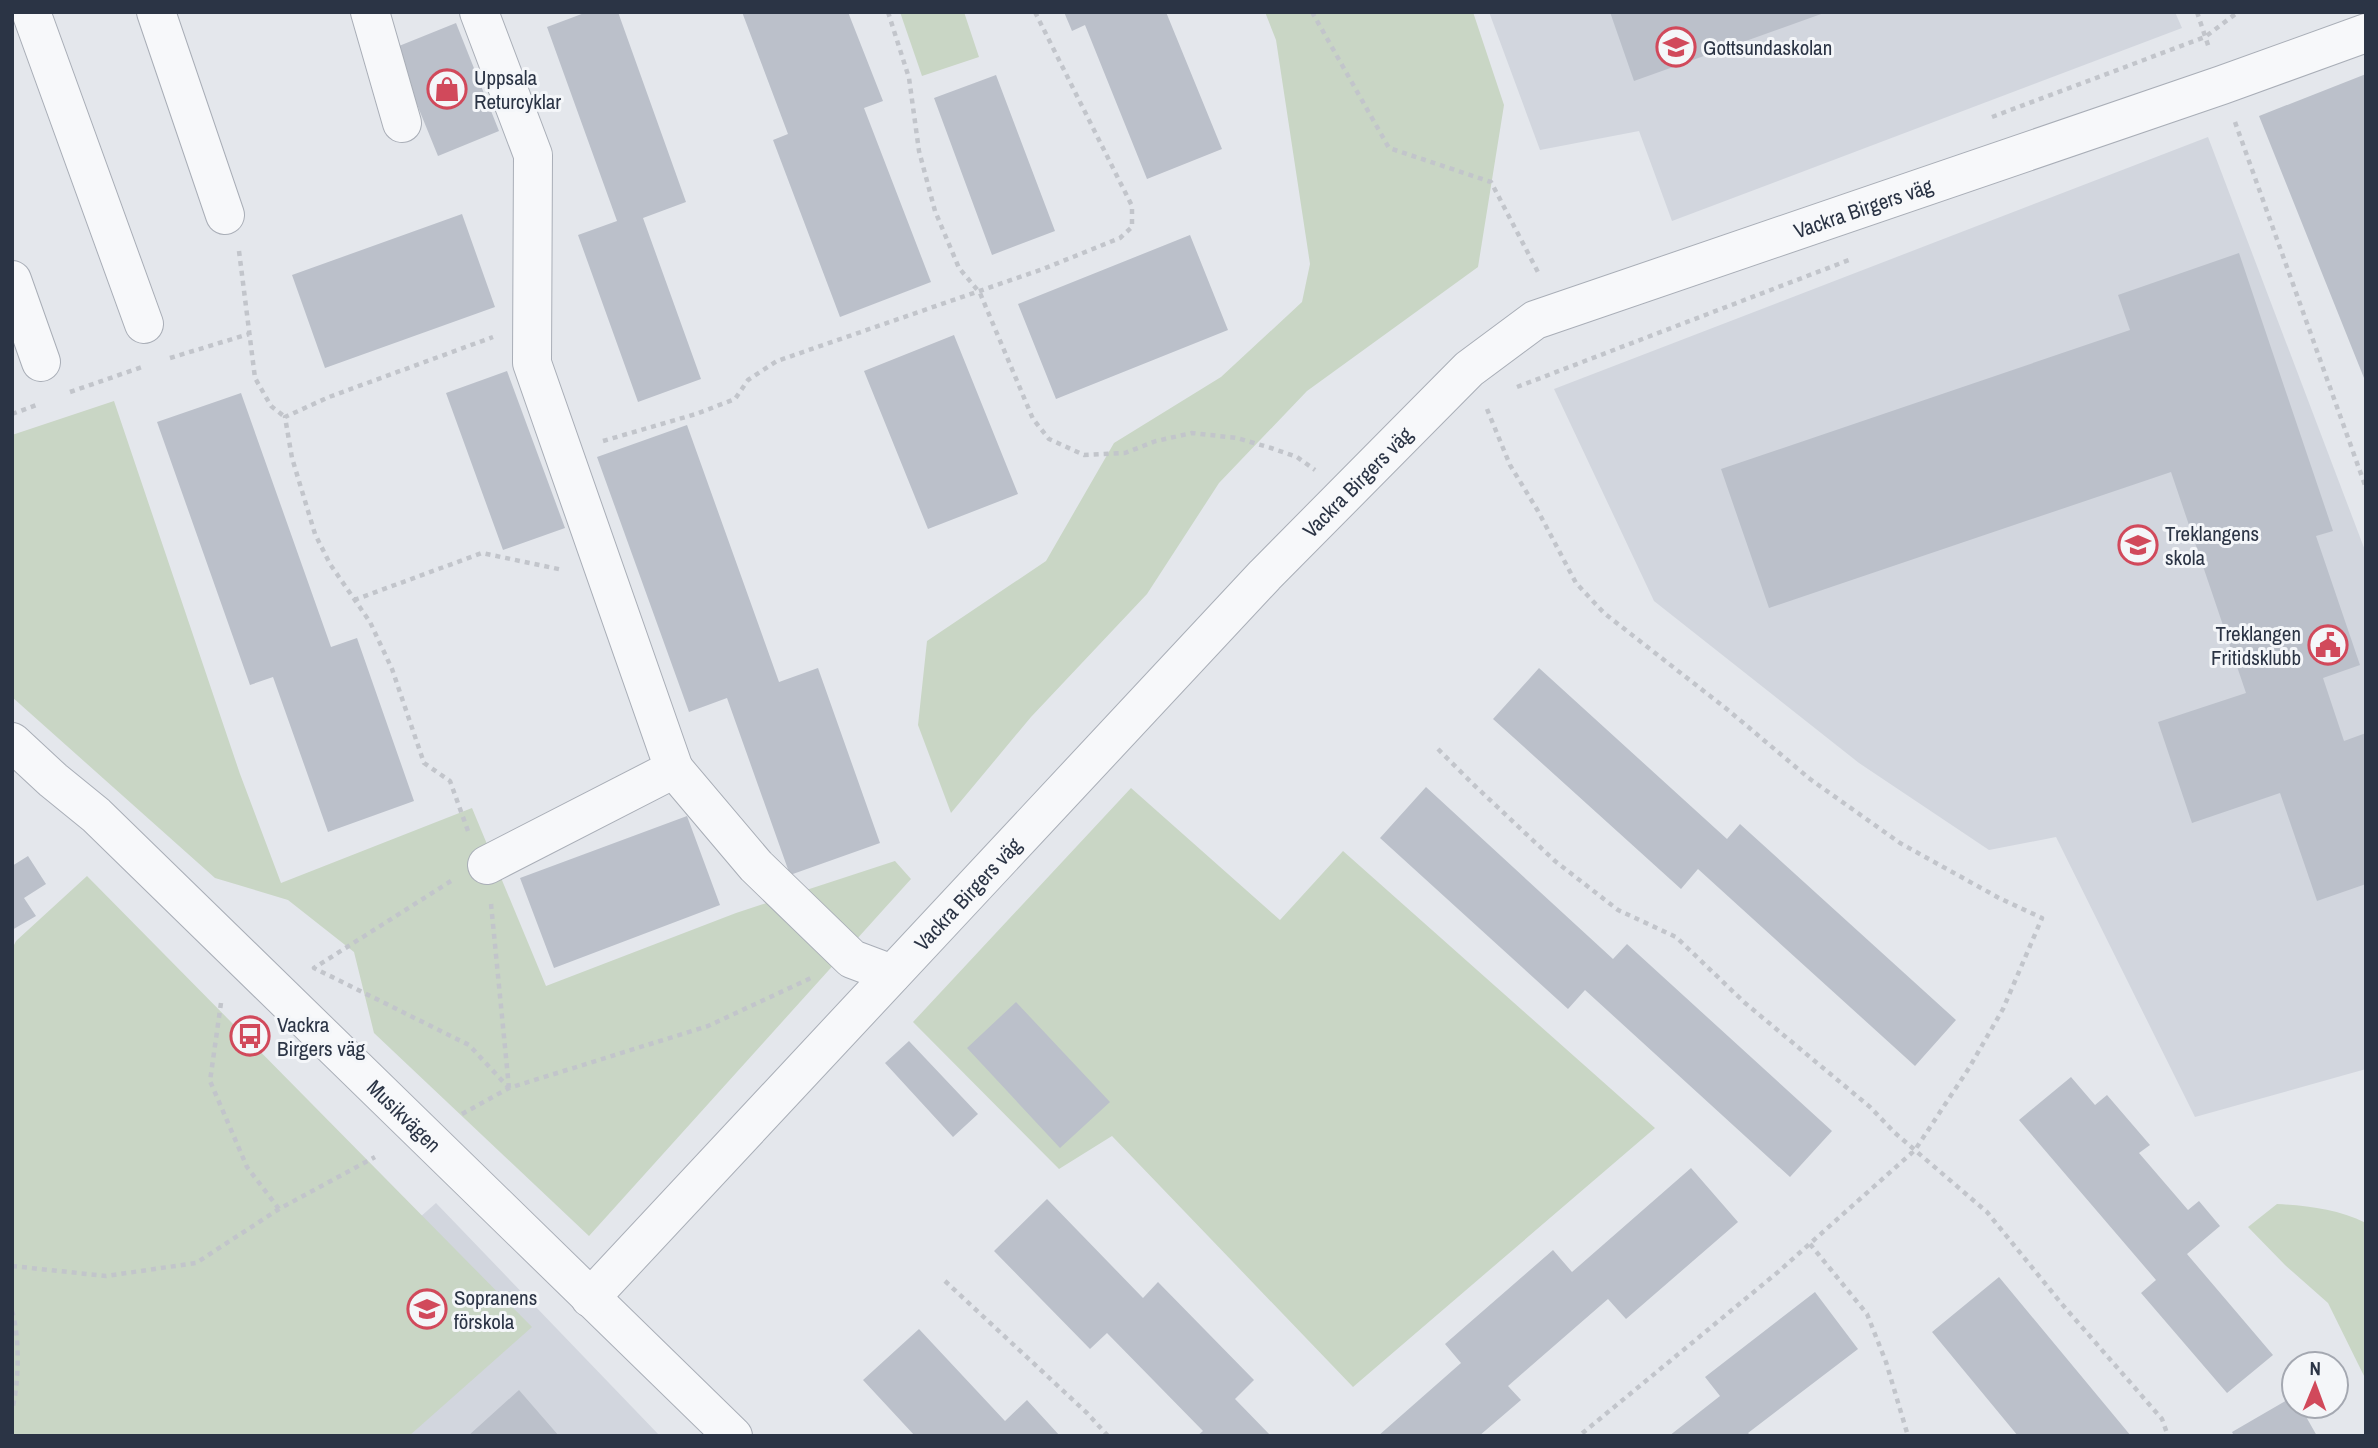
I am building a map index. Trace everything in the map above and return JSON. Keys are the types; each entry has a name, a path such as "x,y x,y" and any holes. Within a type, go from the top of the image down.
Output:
{"street":[{"path":"156,12 225,215"},
{"path":"370,12 402,123"},
{"path":"479,12 533,155 532,363 674,769 756,866 852,959 892,974"},
{"path":"30,16 144,324"},
{"name":"Vackra Birgers väg","path":"590,1298 1265,575 1469,369 1535,320 2222,85 2366,33"},
{"path":"12,280 41,362"},
{"name":"Musikvägen","path":"12,742 96,815 733,1436"},
{"path":"487,865 674,769"}],"path":[{"path":"888,12 909,78 919,151 935,211 959,268 980,292 1033,419 1049,439 1084,456 1125,453 1156,440 1192,433 1237,438 1297,457 1321,474"},
{"path":"563,453 696,414 735,399 748,380 777,361 980,292 1120,238 1132,227 1132,206 1035,12"},
{"path":"1312,12 1389,148 1491,182 1541,277"},
{"path":"2197,12 2366,488"},
{"path":"225,215 242,261 255,378 271,406 285,417 292,458 315,534 330,564 370,622 392,669 424,763 450,781 464,822 487,865 509,1088"},
{"path":"285,417 328,397 532,323"},
{"path":"165,359 249,334"},
{"path":"61,395 151,364"},
{"path":"1469,369 1510,465 1576,583 1604,613 1728,709 1810,779 1900,843 1998,898 2042,918 2003,1009 1969,1068 1915,1150 1810,1244 1615,1409 1579,1436"},
{"path":"12,414 48,400"},
{"path":"354,600 482,553 560,571 599,554"},
{"path":"1438,749 1555,861 1618,910 1676,937 1745,1003 1870,1107 1987,1212 2061,1303 2162,1419 2168,1436"},
{"path":"487,865 463,873 314,968 469,1045 509,1088"},
{"path":"451,1120 509,1088 708,1026 852,959"},
{"path":"221,1003 210,1081 247,1167 279,1209"},
{"path":"12,1266 106,1276 196,1263 279,1209 375,1157"},
{"path":"1810,1244 1867,1314 1886,1362 1908,1436"},
{"path":"944,1281 1087,1413 1108,1436"},
{"path":"12,1311 16,1322 16,1394 12,1410"}],"shaded area":[{"name":"Gottsundaskolan","path":"1489,12 2175,12 2182,28 1672,221 1639,131 1540,150"},
{"path":"2208,137 2366,553 2366,1069 2195,1117 2056,837 1989,850 1859,763 1654,601 1554,389"},
{"name":"Sopranens förskola","path":"436,1203 660,1436 214,1436 196,1415"}],"green space":[{"path":"900,12 964,12 979,57 922,76"},
{"path":"1265,12 1473,12 1504,105 1478,267 1307,391 1219,483 1147,594 1031,717 951,813 918,725 927,641 1046,561 1114,443 1221,377 1302,302 1310,264 1276,40"},
{"path":"114,401 240,774 281,883 472,808 546,986 736,913 895,861 911,879 589,1236 374,1033 354,952 288,900 215,878 12,697 12,435"},
{"path":"1131,788 1280,920 1343,851 1655,1128 1353,1387 1112,1136 1059,1169 913,1022"},
{"path":"87,876 532,1327 409,1436 12,1436 12,949 16,941"},
{"path":"2277,1204 2323,1209 2366,1223 2366,1380 2328,1303 2248,1227"}],"building":[{"path":"587,12 618,12 686,202 643,218 701,379 638,402 578,235 617,221 547,27"},
{"path":"742,12 848,12 883,101 864,108 931,282 840,317 773,140 788,134"},
{"path":"1064,12 1166,12 1222,149 1147,179 1085,25 1072,31"},
{"name":"Gottsundaskolan","path":"1610,12 1823,12 1824,13 1634,81"},
{"name":"Uppsala Returcyklar","path":"456,23 499,131 438,156 394,48"},
{"path":"2366,74 2366,383 2259,116"},
{"path":"996,75 1055,231 992,255 934,98"},
{"path":"462,214 495,307 325,368 292,275"},
{"path":"1190,235 1228,330 1056,399 1018,304"},
{"path":"2239,253 2333,531 2316,536 2360,665 2323,678 2344,741 2366,733 2366,884 2317,901 2280,793 2192,823 2158,722 2246,693 2171,472 1769,608 1721,469 2130,330 2118,295"},
{"path":"954,335 1018,494 928,529 864,371"},
{"path":"507,371 565,528 503,550 446,393"},
{"path":"241,393 331,647 357,638 414,801 328,832 273,677 250,685 157,422"},
{"path":"687,425 779,682 818,668 880,843 790,875 727,698 689,712 597,457"},
{"path":"1539,668 1727,839 1740,824 1956,1020 1915,1066 1698,869 1681,889 1493,719"},
{"path":"1426,787 1613,959 1627,944 1832,1131 1790,1177 1585,990 1568,1009 1380,838"},
{"path":"687,816 720,905 554,968 520,878"},
{"path":"28,856 46,884 24,898 36,916 12,930 12,866"},
{"path":"1016,1002 1110,1102 1060,1148 967,1048"},
{"path":"909,1041 978,1114 953,1137 885,1063"},
{"path":"2071,1077 2095,1105 2107,1095 2150,1145 2139,1153 2188,1210 2199,1201 2220,1226 2187,1254 2273,1355 2227,1393 2141,1293 2156,1280 2019,1120"},
{"path":"1691,1168 1738,1222 1626,1319 1608,1299 1508,1386 1521,1400 1479,1436 1378,1436 1461,1363 1445,1344 1553,1250 1572,1272"},
{"path":"1047,1199 1143,1298 1158,1282 1254,1380 1235,1399 1271,1436 1197,1436 1203,1431 1107,1333 1090,1349 994,1251"},
{"path":"1999,1277 2131,1436 2018,1436 1932,1332"},
{"path":"1815,1292 1858,1349 1748,1433 1751,1436 1669,1436 1720,1396 1705,1377"},
{"path":"919,1329 1005,1421 1027,1400 1060,1436 915,1436 863,1380"},
{"path":"519,1390 559,1436 468,1436"},
{"path":"2280,1404 2280,1420 2308,1420 2317,1436 2234,1436 2232,1432"}],"place":[{"name":"Gottsundaskolan","path":"1676,47"},
{"name":"Uppsala Returcyklar","path":"447,89"},
{"name":"Treklangens skola","path":"2138,545"},
{"name":"Treklangen Fritidsklubb","path":"2328,645"},
{"name":"Vackra Birgers väg","path":"250,1036"},
{"name":"Sopranens förskola","path":"427,1309"}]}
